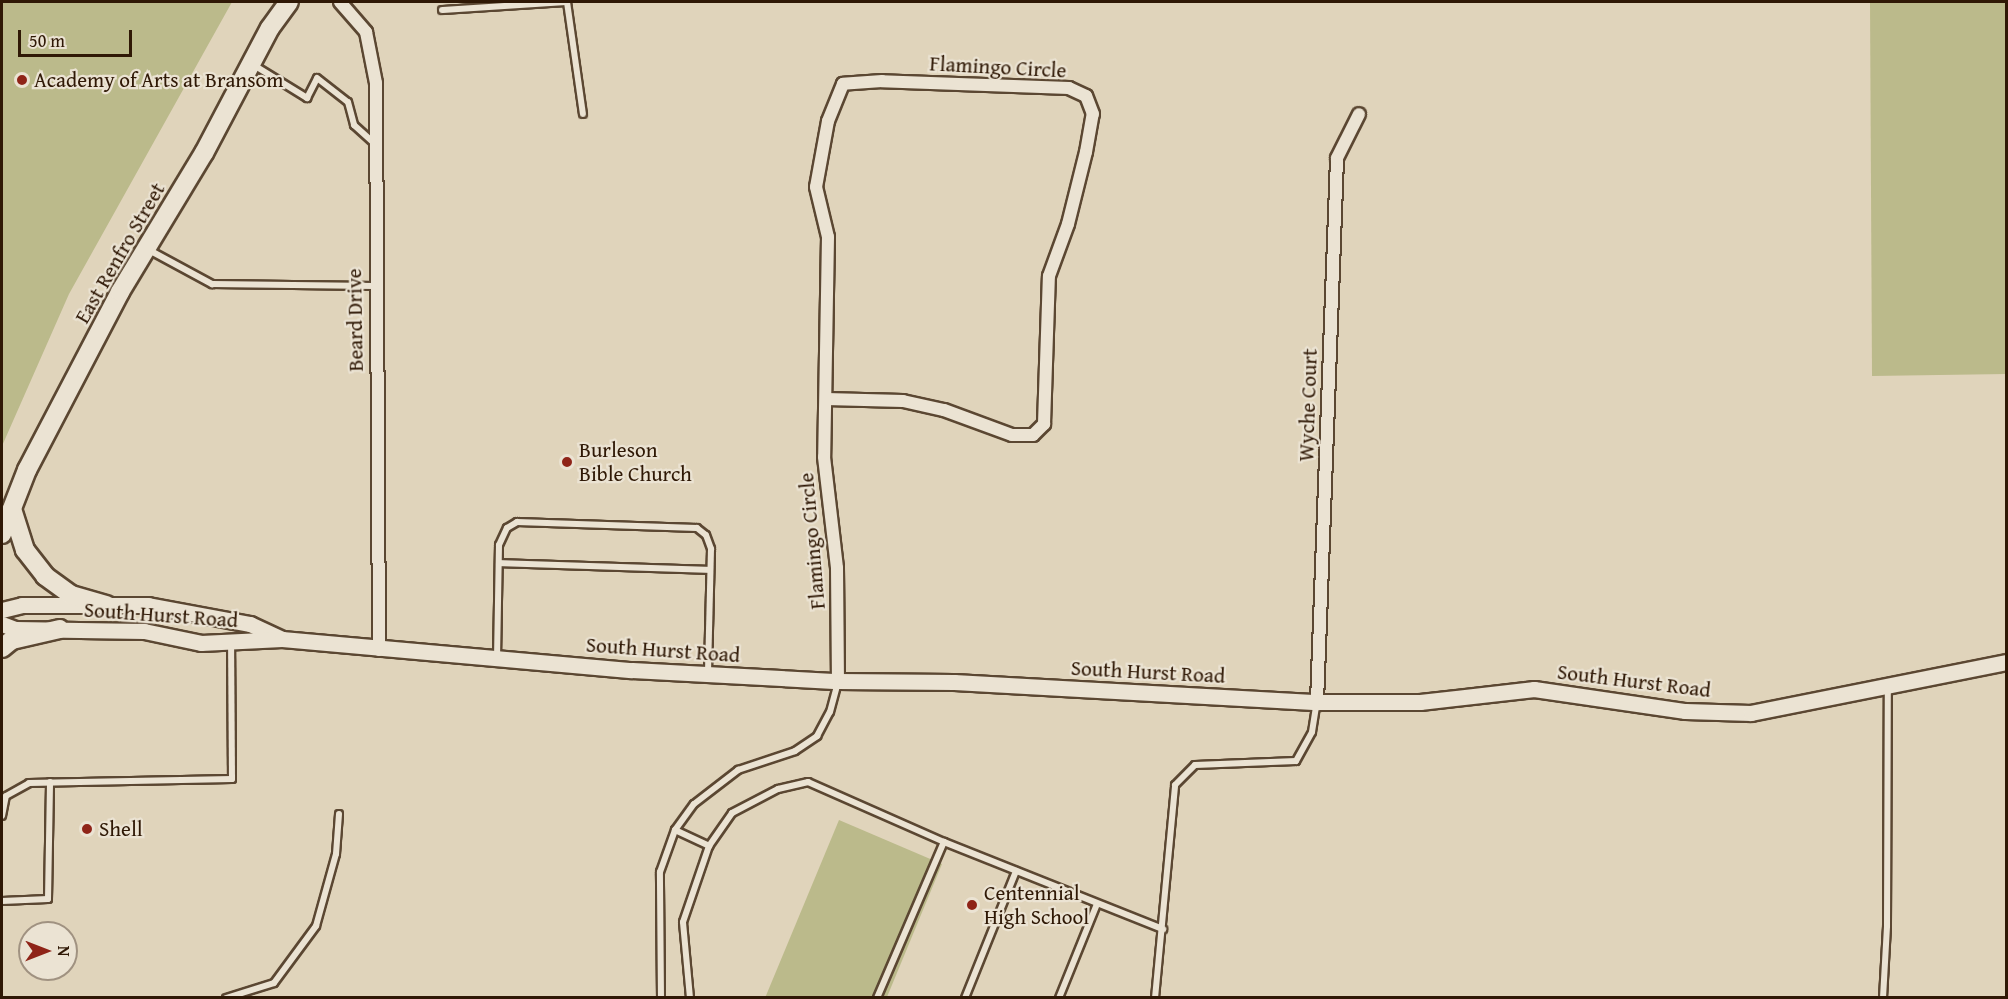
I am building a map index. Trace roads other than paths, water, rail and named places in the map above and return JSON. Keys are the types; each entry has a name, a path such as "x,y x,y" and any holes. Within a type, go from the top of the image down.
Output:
{"main road":[{"name":"East Renfro Street","path":"2,534 27,470 147,248 251,64 289,2"},
{"path":"12,509 25,550 45,576 71,595 107,605"},
{"path":"2,648 12,640 60,629"}],"street":[{"name":"Beard Drive","path":"340,2 366,32 375,84 374,286 379,650"},
{"name":"Flamingo Circle","path":"826,399 903,401 944,410 1012,435 1033,435 1044,424 1049,276 1068,224 1086,152 1093,114 1086,96 1069,88 882,81 843,84 828,121 816,187 828,237 824,457 837,568 838,681"},
{"name":"Wyche Court","path":"1317,702 1337,158 1359,114"},
{"name":"South Hurst Road","path":"2,610 22,605 107,605 188,611 250,624 282,639"},
{"name":"South Hurst Road","path":"2,624 15,629 144,631 201,643 231,644 282,639 497,660 708,675 838,681 954,682 1317,702 1420,702 1534,689 1685,711 1750,713 2007,662"}],"lane":[{"path":"442,9 567,2 583,114"},
{"path":"251,64 308,98 317,78 348,102 354,125 375,144"},
{"path":"147,248 212,284 374,286"},
{"path":"497,660 499,545 507,528 517,522 697,528 708,542 710,570 708,675"},
{"path":"499,563 710,570"},
{"path":"2,816 6,796 29,783 232,779 231,644"},
{"path":"661,998 660,872 675,830 694,804 738,770 795,751 817,736 830,712 838,681"},
{"path":"1883,998 1887,926 1888,686"},
{"path":"1155,998 1163,929 1166,852 1174,786 1195,765 1296,761 1312,732 1317,702"},
{"path":"2,902 48,898 50,782"},
{"path":"690,998 683,922 709,846 732,813 778,789 808,782 944,842 1163,929"},
{"path":"226,998 274,983 316,926 336,854 339,814"},
{"path":"675,830 709,846"},
{"path":"877,998 944,842"},
{"path":"965,998 1016,871"},
{"path":"1059,998 1097,904"}],"place":[{"name":"Academy of Arts at Bransom","path":"22,80"},
{"name":"Burleson Bible Church","path":"567,462"},
{"name":"Shell","path":"87,829"},
{"name":"Centennial High School","path":"972,905"}]}
